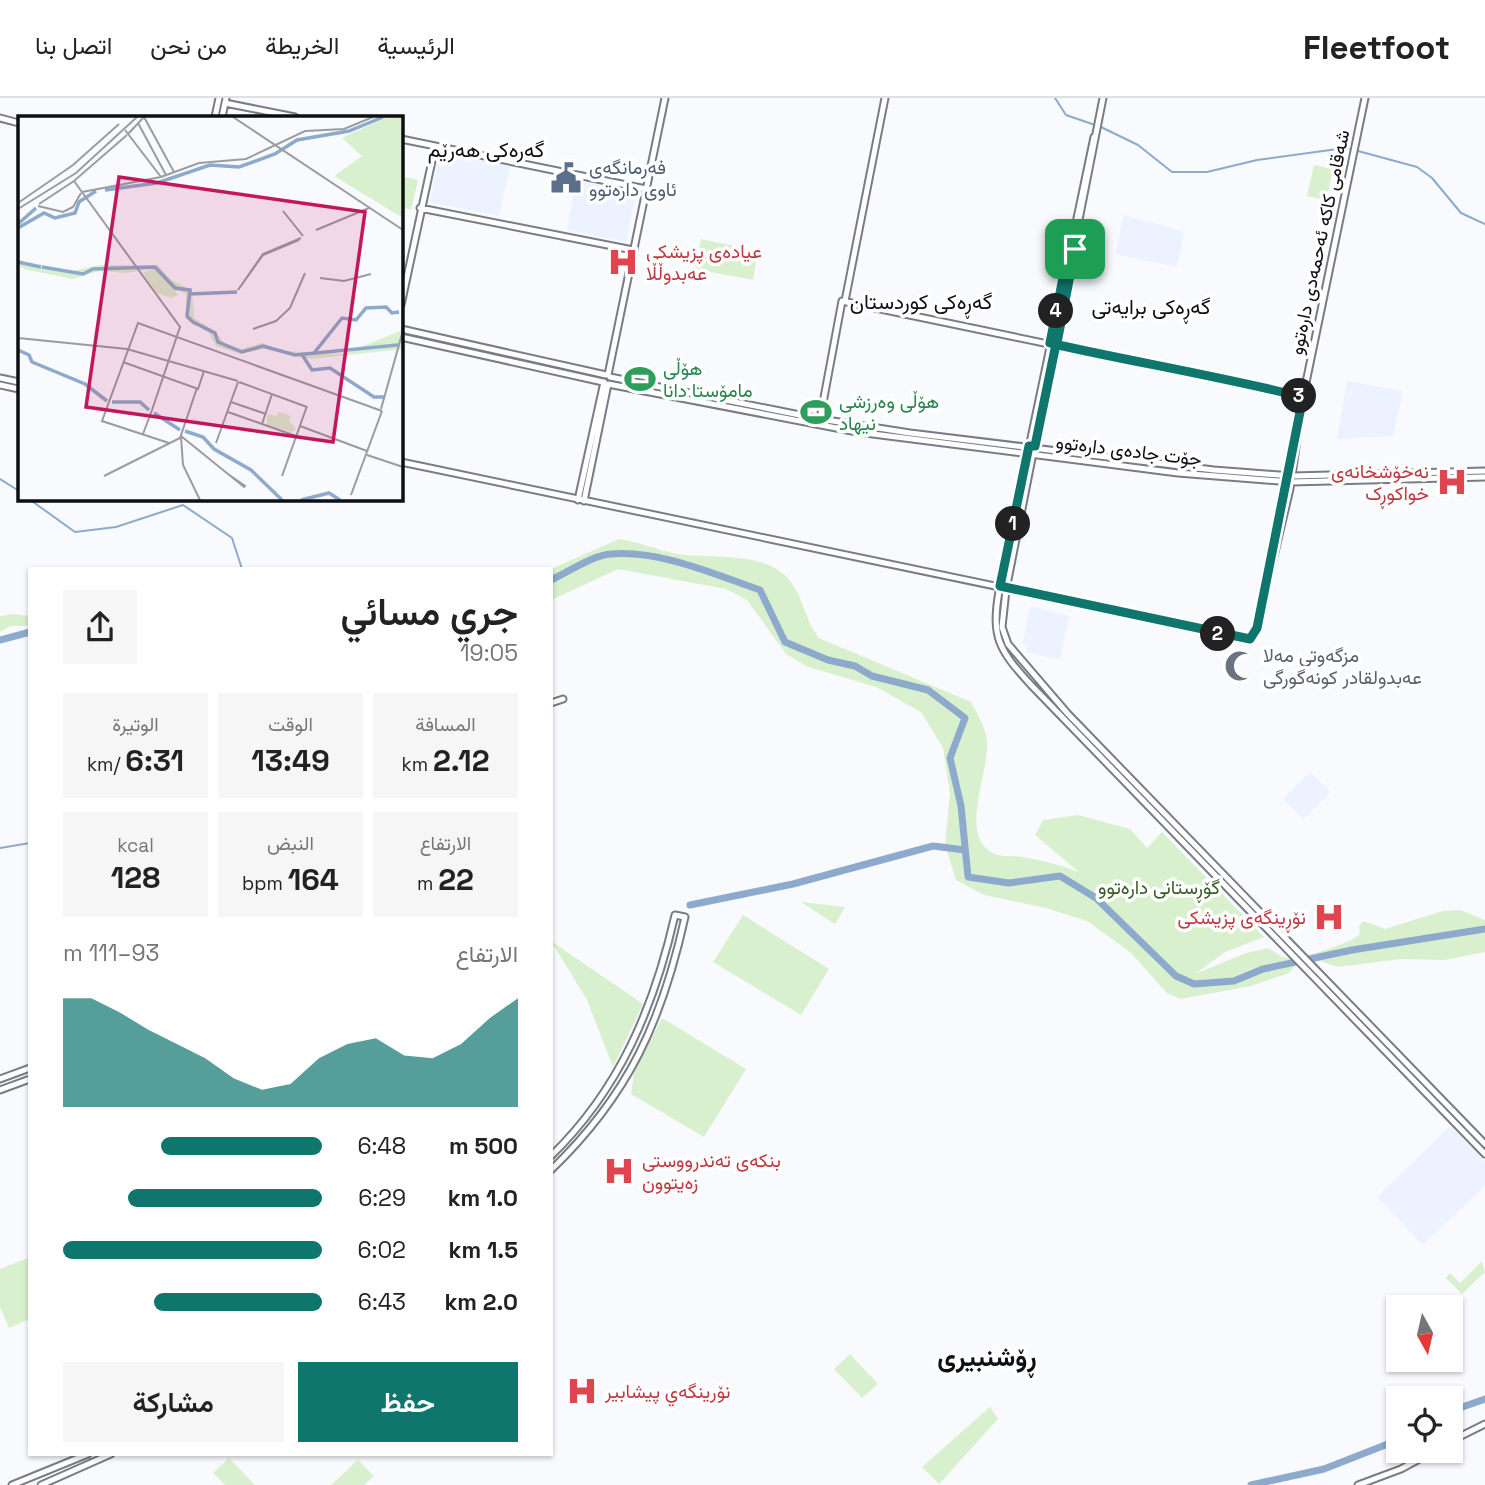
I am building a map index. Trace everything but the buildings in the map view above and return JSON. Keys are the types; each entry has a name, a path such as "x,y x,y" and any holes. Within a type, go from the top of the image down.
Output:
{"street":[{"path":"581,500 665,98"},
{"path":"845,302 885,98"},
{"path":"1103,98 1003,588 1002,627 1013,654 1132,784 1485,1154"},
{"name":"شەقامی کاکە ئەحمەدی دارەتوو","path":"1003,588 1250,639 1256,632 1365,98"},
{"path":"222,101 290,116"},
{"path":"0,118 18,122"},
{"path":"402,139 646,189"},
{"path":"402,300 435,147"},
{"path":"421,208 633,250"},
{"path":"820,419 842,301 1303,397"},
{"path":"402,329 606,379"},
{"path":"402,337 606,379"},
{"path":"0,378 18,382"},
{"name":"جۆت جادەی دارەتوو","path":"606,379 820,419 1178,473 1272,481 1485,471"},
{"name":"جۆت جادەی دارەتوو","path":"606,379 857,432 1266,474 1289,479"},
{"path":"0,385 18,389"},
{"path":"1266,474 1284,471 1292,457"},
{"path":"1292,457 1297,471 1310,478"},
{"path":"402,461 1003,588"},
{"name":"جۆت جادەی دارەتوو","path":"1310,478 1485,477"},
{"path":"1272,481 1282,483 1286,492 1296,483 1310,478"},
{"path":"553,702 564,699"},
{"path":"1132,784 1303,953 1485,1144"},
{"path":"553,1154 593,1111 615,1079 638,1034 662,972 675,915 685,917 670,980 648,1039 599,1118 553,1168"},
{"path":"638,1034 648,1039"},
{"path":"0,1079 28,1069"},
{"path":"0,1090 28,1080"},
{"path":"1463,1435 1485,1424"},
{"path":"12,1485 83,1456"},
{"path":"89,1456 92,1464"},
{"path":"41,1485 107,1456"},
{"path":"1358,1485 1412,1463"}],"shaded area":[{"path":"440,152 510,166 499,216 430,202"},
{"path":"576,181 636,192 626,242 567,230"},
{"path":"1124,215 1184,232 1177,267 1115,254"},
{"path":"1347,381 1403,391 1393,436 1337,439"},
{"path":"1030,606 1069,616 1060,660 1026,652 1027,645 1023,644"},
{"path":"1310,772 1331,792 1304,819 1283,799"},
{"path":"1450,1126 1485,1162 1485,1186 1423,1245 1377,1197"}],"green space":[{"path":"1314,165 1333,169 1326,200 1307,196"},
{"path":"402,176 418,180 411,210 402,207"},
{"path":"701,239 758,251 753,280 695,269"},
{"name":"گۆڕستانی دارەتوو","path":"619,539 677,554 753,560 780,571 795,588 819,638 971,702 983,725 987,741 976,817 977,831 982,843 991,852 1044,861 1079,872 1035,835 1043,820 1078,815 1130,829 1147,848 1162,832 1264,937 1225,952 1195,974 1246,953 1268,948 1287,958 1325,950 1355,938 1360,934 1359,926 1363,921 1385,929 1443,911 1460,910 1485,920 1485,952 1445,960 1401,959 1338,967 1320,961 1295,965 1289,973 1251,986 1181,999 1167,993 1130,952 1087,921 1046,908 984,895 956,880 945,844 950,794 943,748 921,712 876,687 808,667 786,654 747,600 726,589 618,569 553,599 553,568"},
{"path":"0,616 28,616 28,626 11,626 0,632"},
{"path":"801,902 845,907 835,924"},
{"path":"743,915 829,969 801,1015 713,962"},
{"path":"553,942 643,1004 613,1067 587,1000"},
{"path":"662,1018 746,1069 704,1137 631,1094 634,1073"},
{"path":"28,1258 28,1320 9,1328 0,1307 0,1269"},
{"path":"1482,1261 1485,1272 1462,1294 1446,1278 1450,1273 1460,1283"},
{"path":"850,1354 878,1384 862,1398 834,1369"},
{"path":"990,1407 998,1419 939,1484 922,1467"},
{"path":"229,1458 255,1485 225,1485 213,1473"},
{"path":"358,1460 374,1476 364,1485 331,1485"}],"waterway":[{"path":"1055,98 1066,115 1095,125"},
{"path":"1101,127 1138,145 1172,172 1207,172 1257,160 1352,149"},
{"path":"1358,151 1417,167 1432,178 1461,213 1485,224"},
{"path":"0,479 18,490"},
{"path":"30,500 75,532 116,527 183,505 232,538 241,567"},
{"path":"553,579 604,555 630,554 668,559 760,590 785,642 828,660 855,666 872,676 928,690 965,718 950,758 961,806 968,877 1009,883 1060,876 1096,898 1176,976 1194,984 1234,981 1263,969 1352,950 1485,929"},
{"path":"0,640 28,633"},
{"path":"0,848 28,843"},
{"path":"690,905 793,884 933,846 965,850"},
{"path":"1463,1407 1485,1399"},
{"path":"1251,1485 1324,1469 1386,1445"}],"place":[{"name":"فەرمانگەی ئاوی دارەتوو","path":"566,178"},
{"name":"عیادەی پزیشکی عەبدوڵڵا","path":"623,262"},
{"name":"هۆڵی مامۆستا دانا","path":"640,379"},
{"name":"هۆڵی وەرزشی نیهاد","path":"816,412"},
{"name":"نەخۆشخانەی خواکوڕک","path":"1452,482"},
{"name":"مزگەوتی مەلا عەبدولقادر کونەگورگی","path":"1240,666"},
{"name":"نۆڕینگەی پزیشکی","path":"1329,917"},
{"name":"بنکەی تەندرووستی زەیتوون","path":"619,1171"},
{"name":"نۆرينگەي پيشابير","path":"582,1391"}],"district":[{"name":"گەرەکی هەرێم","path":"486,150"},
{"name":"گەڕەکی کوردستان","path":"921,302"},
{"name":"گەڕەکی برایەتی","path":"1151,307"},
{"name":"ڕۆشنبیری","path":"987,1357"}],"route":[{"path":"1075,249 1058,338 1056,344 1035,446 1029,446 1000,586 1006,590 1250,639 1257,628 1303,397 1267,388 1232,382 1125,358 1091,352 1056,344 1050,343 1069,248 1075,249"}]}
